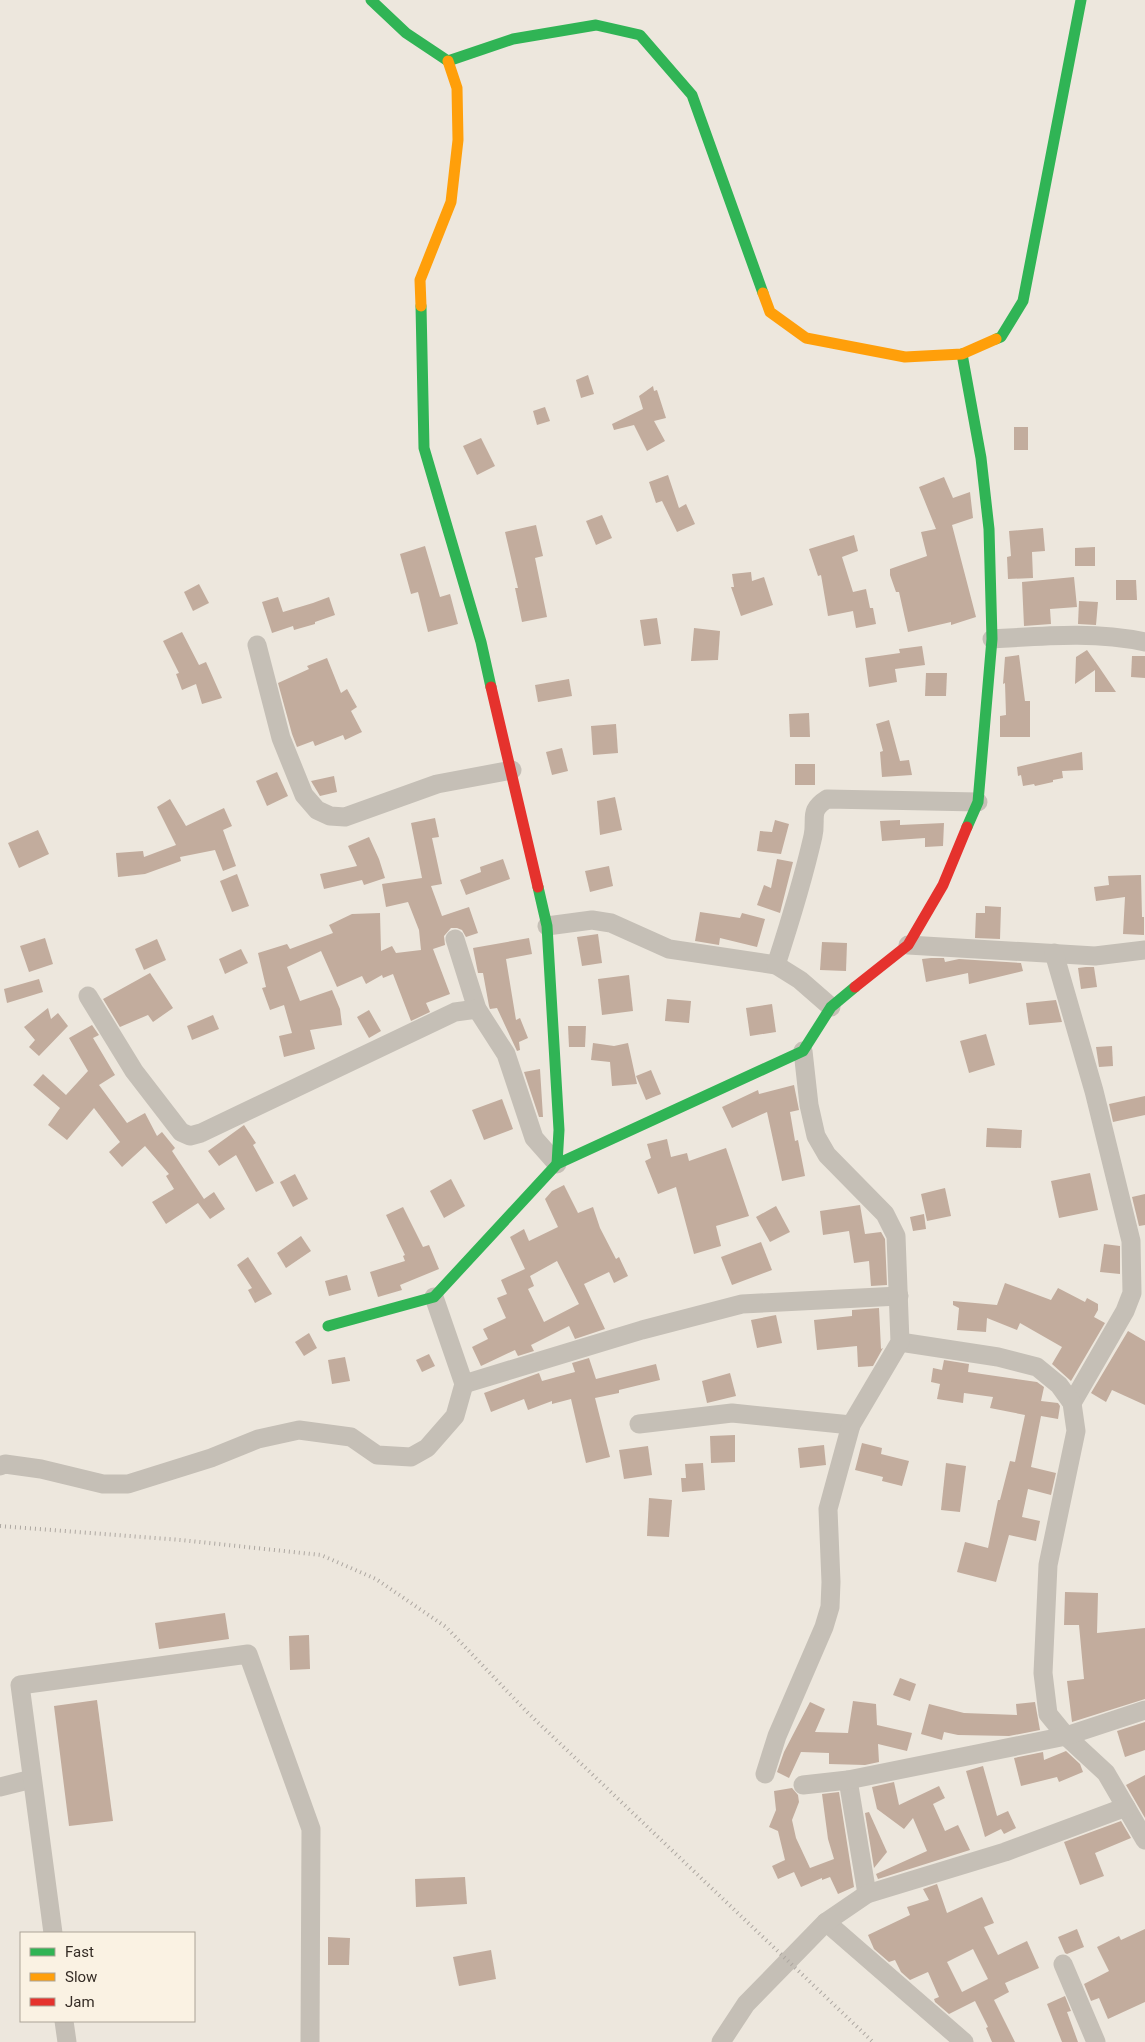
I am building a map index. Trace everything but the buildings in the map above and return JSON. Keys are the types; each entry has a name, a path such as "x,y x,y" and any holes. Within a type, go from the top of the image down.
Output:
{"street":[{"path":"370,0 406,33 448,61 457,88 458,140 451,202 420,280 424,448 481,642 547,926 559,1130 557,1164"},
{"path":"448,61 513,39 596,25 640,35 692,95 770,312 806,338 905,357 962,354 1001,337 1023,301 1081,0"},
{"path":"328,1326 434,1297 557,1164 803,1051 831,1007 908,945 943,885 978,802 992,639 989,529 981,458 962,354"},
{"path":"992,639 1069,635 1125,638 1145,642"},
{"path":"257,645 281,738 304,795 317,810 330,816 345,817 437,784 512,770"},
{"path":"776,965 801,888 815,828 815,809 819,804 827,800 978,802"},
{"path":"547,926 592,920 611,923 669,949 776,965 800,980 831,1007"},
{"path":"455,940 477,1009 506,1054 534,1138 557,1164"},
{"path":"908,945 1095,956 1145,950"},
{"path":"1054,953 1094,1091 1131,1241 1132,1293 1125,1310 1072,1403"},
{"path":"88,996 134,1071 181,1132 190,1136 201,1133 455,1012 477,1009"},
{"path":"766,1774 777,1736 824,1627 830,1607 831,1582 828,1510 851,1425 900,1342 896,1236 885,1214 827,1155 816,1136 809,1105 803,1051"},
{"path":"464,1384 642,1330 742,1304 899,1296"},
{"path":"0,1466 5,1464 41,1469 104,1484 128,1484 211,1458 258,1440 299,1430 350,1437 377,1455 411,1457 428,1448 455,1416 464,1384 434,1297"},
{"path":"900,1342 998,1357 1036,1367 1058,1385 1072,1403 1076,1431 1048,1565 1043,1672 1048,1714 1066,1736 1106,1773 1145,1840"},
{"path":"639,1424 732,1413 851,1425"},
{"path":"53,1932 20,1685 248,1654 311,1829 310,2042"},
{"path":"803,1785 848,1780 1066,1736 1145,1710"},
{"path":"0,1787 32,1779"},
{"path":"848,1780 867,1894"},
{"path":"721,2042 746,2004 826,1922 867,1894 1006,1852 1126,1807"},
{"path":"826,1922 964,2042"},
{"path":"1063,1964 1096,2042"},
{"path":"64,2022 67,2042"}],"railway":[{"path":"0,1526 181,1540 321,1555 376,1579 446,1627 528,1713 873,2042"}],"traffic: fast":[{"path":"371,0 406,33 448,61 513,39 596,25 640,35 692,95 763,293"},
{"path":"996,339 1001,337 1023,301 1081,0"},
{"path":"421,306 424,448 481,642 491,687"},
{"path":"962,354 981,458 989,529 992,639 978,802 967,827"},
{"path":"538,887 547,926 559,1130 557,1164"},
{"path":"328,1326 434,1297 557,1164 803,1051 831,1007 855,987"}],"traffic: slow":[{"path":"421,306 420,280 451,202 458,140 457,88 448,61"},
{"path":"763,293 770,312 806,338 905,357 962,354 996,339"}],"traffic: jam":[{"path":"491,687 538,887"},
{"path":"855,987 908,945 943,885 967,827"}]}
